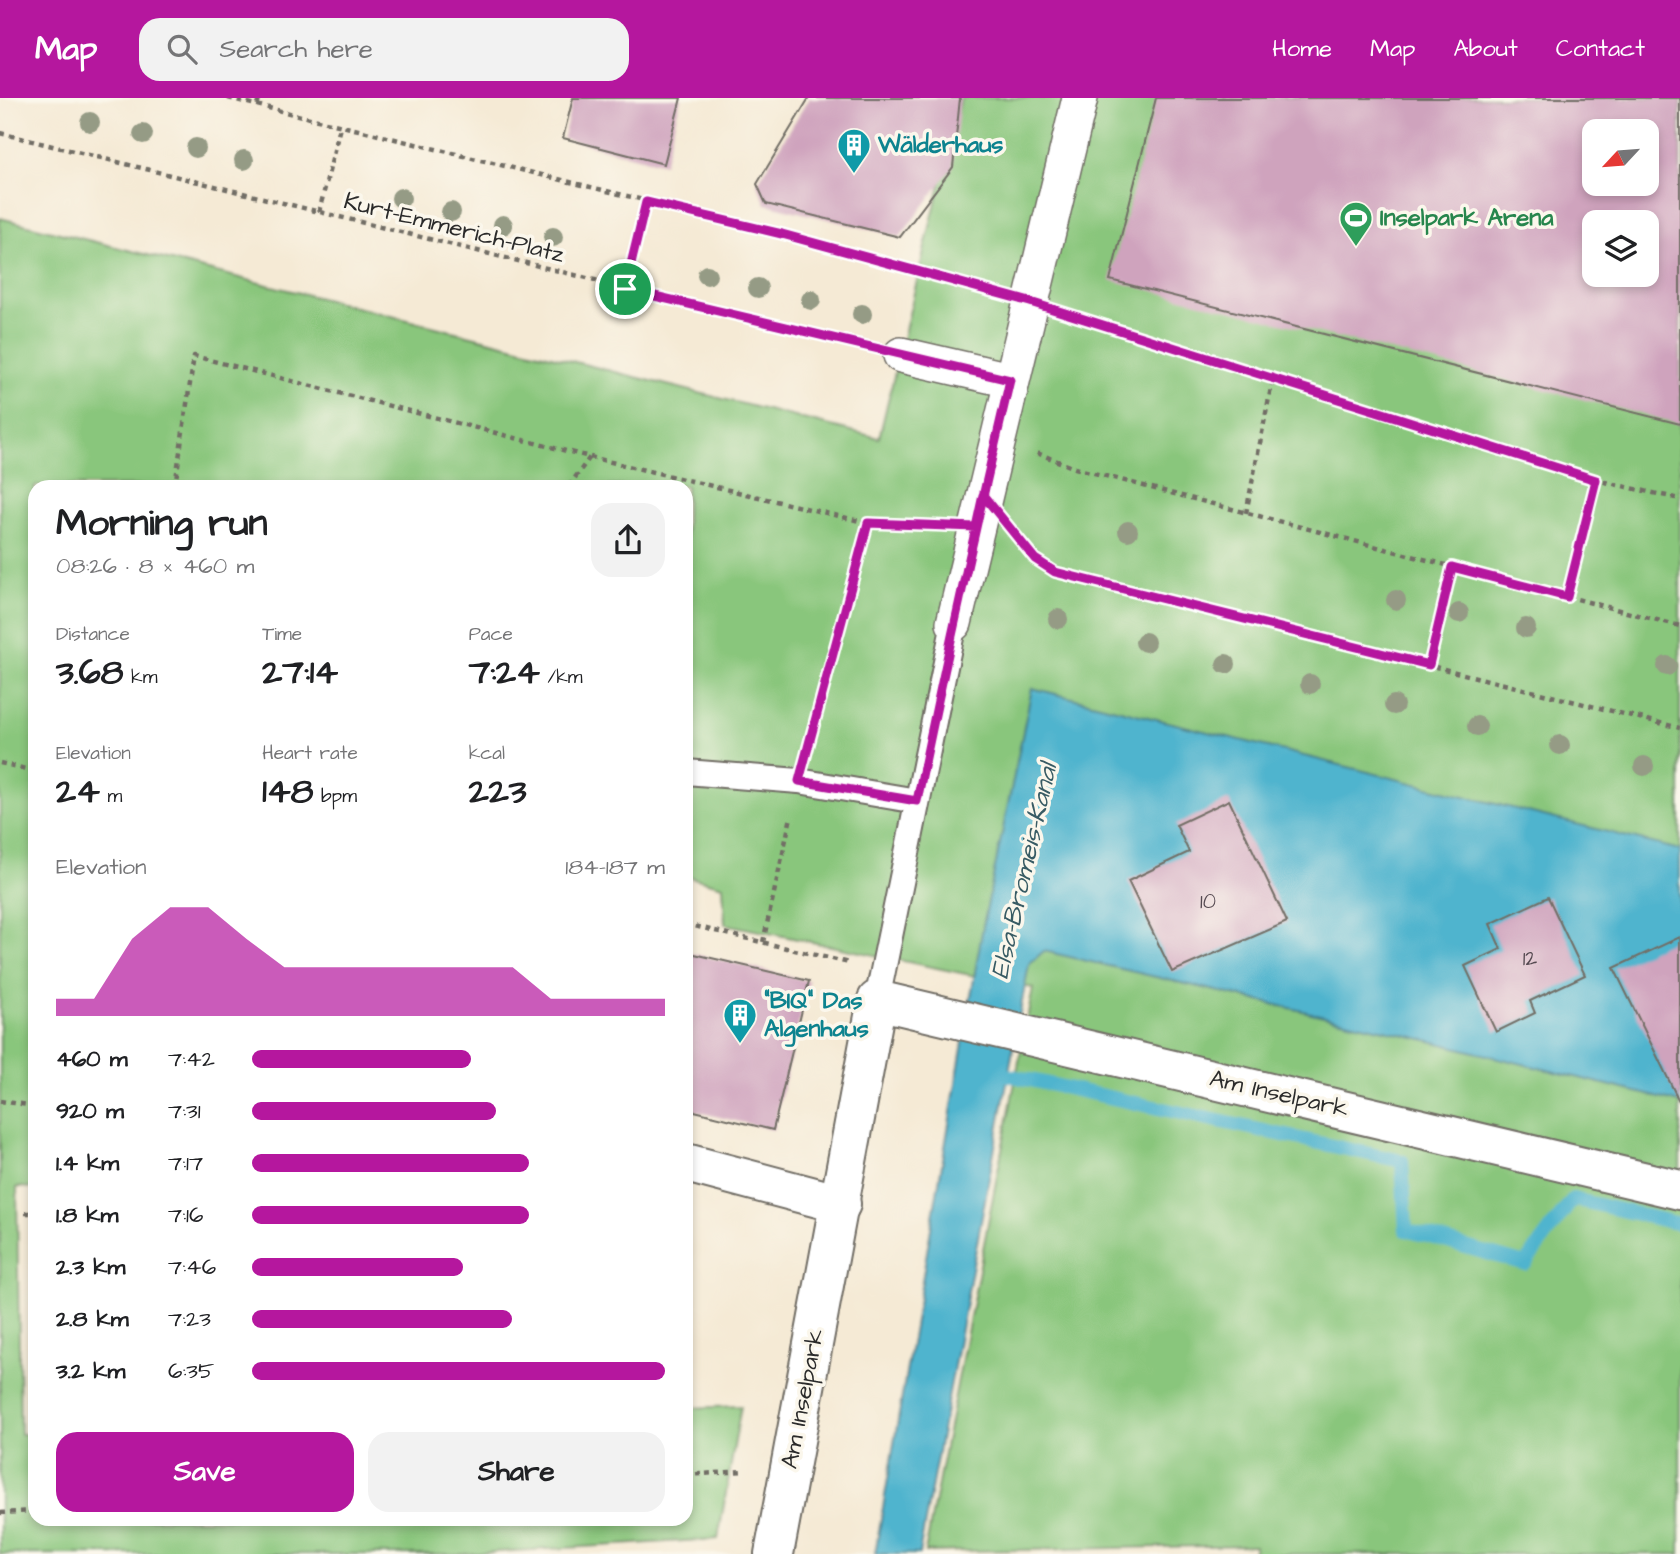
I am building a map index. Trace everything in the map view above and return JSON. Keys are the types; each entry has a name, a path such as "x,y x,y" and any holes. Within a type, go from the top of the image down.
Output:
{"street":[{"path":"954,623 1010,380 1080,98"},
{"path":"901,355 1010,380"},
{"name":"Am Inselpark","path":"774,1554 880,986 925,1012 1680,1190"},
{"path":"693,1165 841,1204"}],"lane":[{"name":"Am Inselpark","path":"880,986 954,623"},
{"path":"693,773 799,781 917,801"}],"path":[{"path":"228,98 782,234 1030,302 1596,480 1680,499"},
{"path":"257,105 260,98"},
{"path":"319,212 340,127"},
{"name":"Kurt-Emmerich-Platz","path":"0,133 901,355"},
{"path":"625,289 646,202"},
{"path":"176,480 194,356 684,480"},
{"path":"1246,513 1273,378"},
{"path":"997,438 1075,468 1680,626"},
{"path":"573,480 590,457"},
{"path":"1567,597 1596,480"},
{"path":"693,482 868,523 979,511 1035,559 1055,572 1680,728"},
{"path":"763,942 799,781 868,523"},
{"path":"1429,665 1452,567"},
{"path":"0,763 28,769"},
{"path":"693,926 763,942 880,986"},
{"path":"0,1101 28,1105"},
{"path":"693,1475 790,1469"},
{"path":"0,1513 28,1511"}],"green space":[{"path":"961,98 1680,98 1680,1554 1253,1554 1255,1545 925,1552 1033,988 725,924 723,886 693,878 693,480 28,480 28,1188 17,1187 20,1434 28,1434 28,1526 693,1526 693,1408 741,1406 718,1539 463,1554 0,1554 0,218 879,438"}],"water":[{"name":"Elsa-Bromeis-Kanal","path":"1032,688 1680,850 1680,1103 1410,1036 1044,951 1029,964 919,1554 875,1554 983,926"}],"building":[{"path":"573,98 681,98 664,164 563,138"},
{"name":"Wälderhaus","path":"809,98 960,98 953,167 900,237 766,204 757,184"},
{"name":"Inselpark Arena","path":"1156,98 1680,98 1680,424 1110,280"},
{"path":"1229,800 1287,922 1172,972 1128,881 1189,852 1176,825"},
{"path":"1548,897 1585,975 1530,1001 1535,1013 1496,1032 1465,966 1501,949 1490,924"},
{"path":"1680,937 1680,1103 1614,968"},
{"name":"\"BIQ\" Das Algenhaus","path":"693,954 809,981 773,1130 693,1111"}],"waterway":[{"path":"989,1071 1402,1161 1406,1230 1525,1264 1573,1199 1680,1224"}],"place":[{"name":"Wälderhaus","path":"854,175"},
{"name":"Inselpark Arena","path":"1356,248"},
{"name":"\"BIQ\" Das Algenhaus","path":"740,1045"}],"route":[{"path":"625,289 646,202 782,234 1030,302 1596,480 1567,597 1452,567 1429,665 1055,572 1035,559 983,495 976,527 868,523 799,781 917,801 954,623 983,495 1010,380 625,289"}]}
